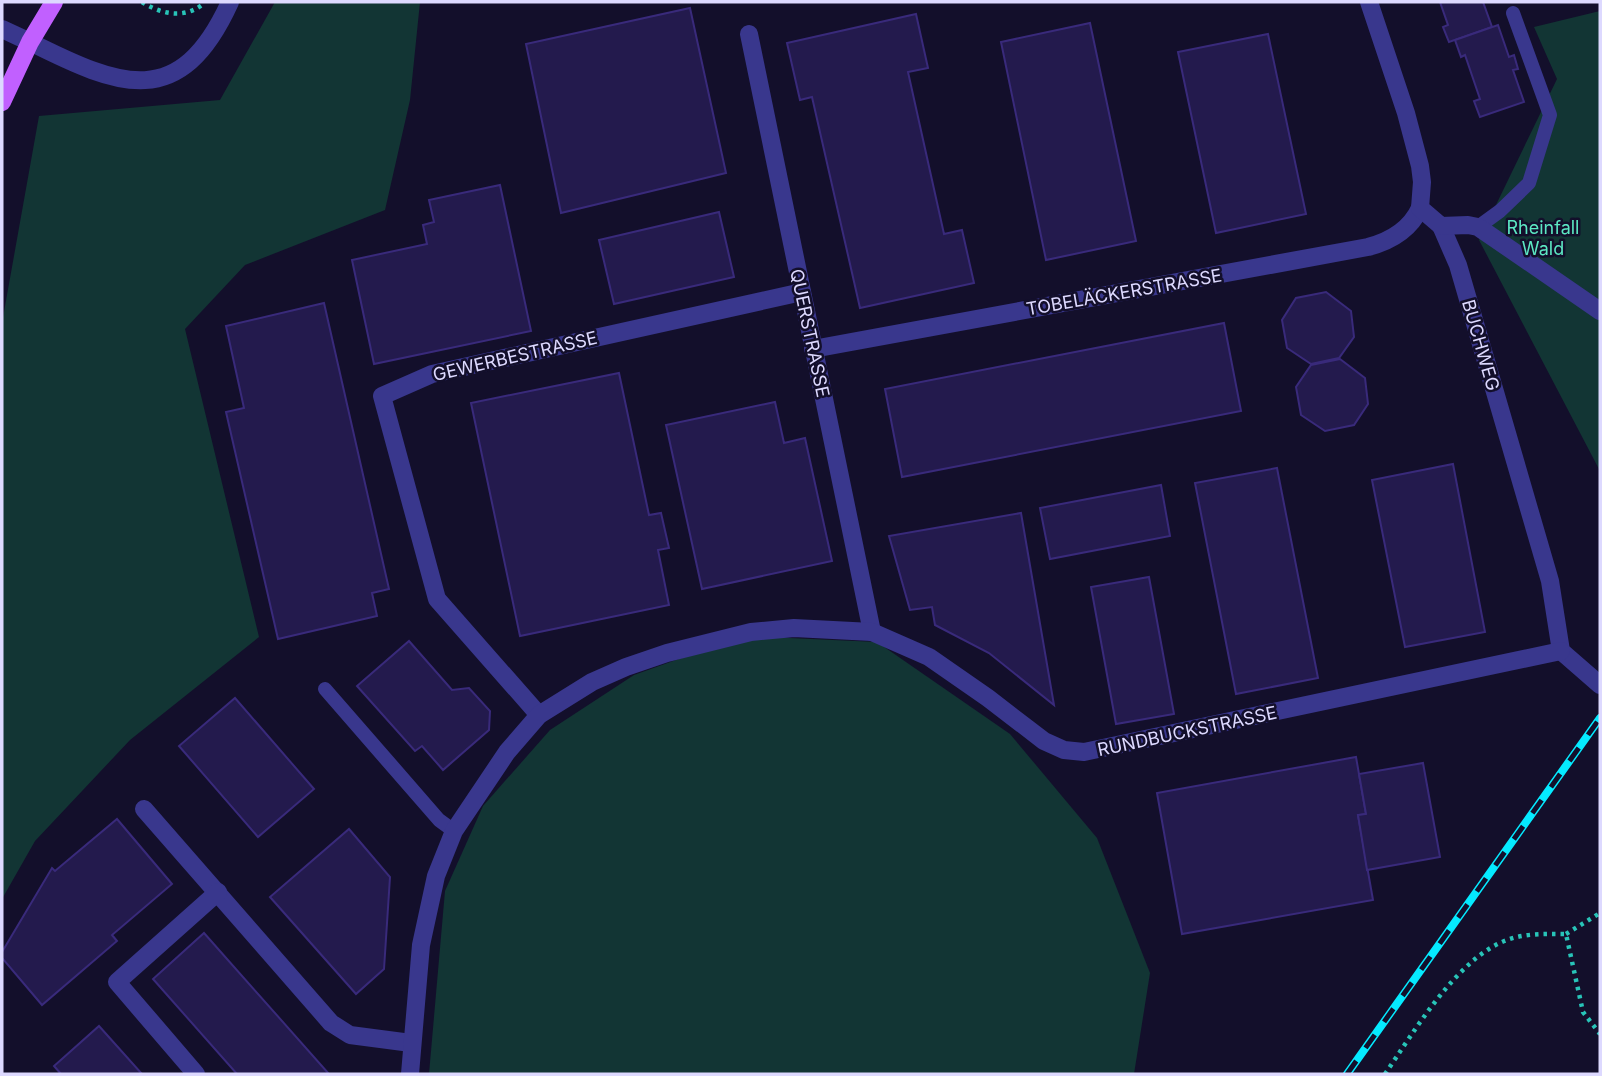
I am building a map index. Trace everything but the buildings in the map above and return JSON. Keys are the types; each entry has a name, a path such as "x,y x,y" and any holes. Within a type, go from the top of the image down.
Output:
{"main road":[{"path":"2,102 30,42 54,2"}],"street":[{"path":"2,29 86,69 116,79 136,82 158,79 180,70 198,55 217,30 230,2"},
{"path":"1368,2 1406,113 1420,166 1420,208"},
{"name":"QUERSTRASSE","path":"750,34 872,632"},
{"name":"BUCHWEG","path":"1420,208 1441,226 1458,265 1546,568 1561,651"},
{"name":"TOBELÄCKERSTRASSE","path":"813,349 1368,247 1383,243 1399,234 1410,225 1420,208"},
{"path":"1441,226 1478,227 1600,312"},
{"name":"GEWERBESTRASSE","path":"539,715 437,598 383,396 432,374 802,292"},
{"name":"RUNDBUCKSTRASSE","path":"410,1074 421,945 436,876 454,831 507,752 539,715 592,682 626,667 667,653 751,632 794,628 872,632 929,657 1044,741 1064,750 1084,752 1561,651"},
{"path":"1561,651 1600,684"},
{"path":"144,809 331,1023 351,1035 411,1043"},
{"path":"196,1074 117,982 218,892"}],"lane":[{"path":"1478,227 1500,211 1529,183 1549,115 1513,13"},
{"path":"326,689 439,820 454,831"}],"path":[{"path":"142,2 168,14 185,13 201,7 204,2"},
{"path":"1385,1074 1440,996 1456,977 1484,953 1507,940 1538,934 1566,934 1600,913"},
{"path":"1566,934 1583,1012 1600,1034"}],"green space":[{"path":"275,2 420,2 410,100 385,210 245,265 185,329 259,637 130,740 35,841 2,899 2,323 39,116 220,100"},
{"name":"Rheinfall Wald","path":"1600,11 1600,471 1479,240 1557,79 1534,27"},
{"path":"743,636 877,642 1010,734 1097,838 1150,973 1134,1074 429,1074 445,891 483,806 550,730 634,675"}],"railway":[{"path":"1347,1074 1600,718"}]}
